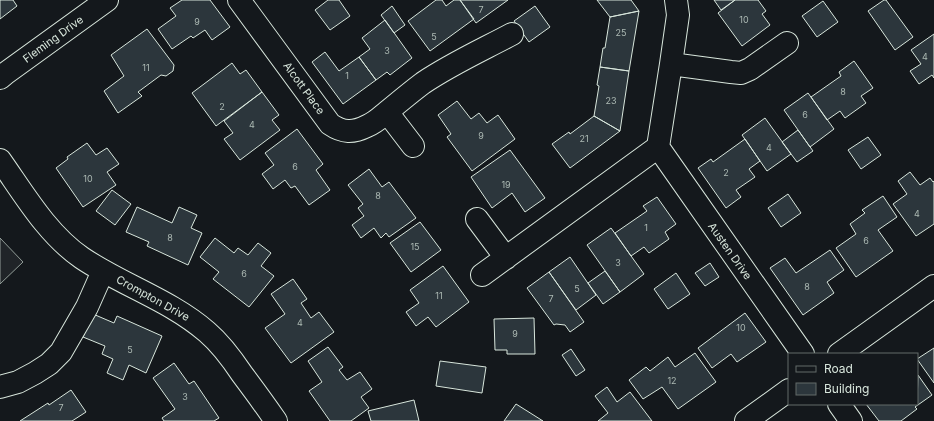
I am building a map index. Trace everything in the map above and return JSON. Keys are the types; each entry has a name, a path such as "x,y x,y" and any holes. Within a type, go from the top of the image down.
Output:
{"street":[{"name":"Fleming Drive","path":"0,78 107,0"},
{"name":"Alcott Place","path":"239,0 330,124 337,129 346,132 368,126 438,73 512,34"},
{"path":"482,275 658,148 678,15 676,0"},
{"path":"671,64 742,73 787,43"},
{"path":"387,112 413,146"},
{"name":"Austen Drive","path":"658,148 801,353"},
{"name":"Crompton Drive","path":"0,160 47,225 80,257 102,271 172,306 209,333 226,351 276,421"},
{"path":"476,219 506,258"},
{"name":"Crompton Drive","path":"0,387 18,382 35,373 49,364 61,352 87,307 102,271"},
{"path":"840,353 934,286"},
{"path":"746,421 788,391"},
{"path":"840,405 851,421"}],"shaded area":[{"path":"0,238 23,262 0,284"}],"building":[{"path":"0,0 13,0 17,6 0,19"},
{"path":"182,0 210,0 230,27 212,40 205,30 193,38 191,36 172,49 158,29 176,16 170,8"},
{"path":"328,0 339,0 350,16 330,30 315,10"},
{"path":"436,0 442,0 446,6 454,0 460,0 474,19 430,51 408,21"},
{"path":"460,0 508,0 476,23"},
{"path":"597,0 631,0 639,11 610,17"},
{"path":"714,0 735,0 721,10"},
{"path":"735,0 758,0 766,11 762,14 770,25 742,46 718,13"},
{"path":"886,0 913,37 895,50 868,11"},
{"path":"823,1 838,22 817,37 802,16"},
{"path":"392,6 405,25 394,33 381,15"},
{"path":"535,6 550,27 529,42 514,21"},
{"path":"639,11 629,71 600,67 610,17"},
{"path":"385,20 412,58 390,75 387,72 376,80 359,57 370,49 362,38"},
{"path":"147,29 174,65 173,71 166,76 161,75 138,92 142,96 118,113 104,91 124,76 111,55"},
{"path":"934,34 934,78 932,75 919,84 910,71 921,64 911,50"},
{"path":"325,52 339,71 359,57 376,80 343,104 312,62"},
{"path":"854,61 873,88 861,96 866,103 845,118 840,111 827,120 811,97 841,76 839,72"},
{"path":"232,63 240,74 246,70 262,92 216,126 192,93"},
{"path":"600,67 629,71 620,131 594,116 599,86 597,85"},
{"path":"262,92 279,115 272,120 280,130 240,160 224,139 233,133 224,121"},
{"path":"808,93 834,129 810,147 784,110"},
{"path":"457,101 471,119 479,113 487,123 498,115 515,139 472,171 447,137 451,134 438,115"},
{"path":"594,116 620,131 570,168 552,144 569,132 570,134"},
{"path":"765,118 791,154 767,171 742,135"},
{"path":"297,129 323,164 316,170 330,190 309,205 295,186 291,188 285,180 273,189 262,174 274,165 265,153"},
{"path":"798,130 813,151 797,162 782,142"},
{"path":"868,137 881,155 861,169 848,150"},
{"path":"745,139 760,161 749,169 755,177 736,190 741,197 726,208 698,168 711,159 713,162"},
{"path":"87,143 96,155 107,148 119,164 107,172 116,185 83,207 56,168 68,159 67,157"},
{"path":"510,150 545,198 525,212 512,193 492,208 471,177"},
{"path":"369,169 382,187 389,182 416,218 389,237 386,233 381,238 374,228 361,238 352,225 364,216 358,208 363,204 348,185"},
{"path":"910,172 920,185 930,178 933,182 934,181 934,224 916,236 893,204 907,194 898,181"},
{"path":"112,190 131,204 115,225 96,211"},
{"path":"788,194 801,213 781,227 768,208"},
{"path":"883,196 897,217 878,230 893,251 856,277 836,248 856,234 850,224 865,213 862,210"},
{"path":"657,197 676,224 665,232 669,239 649,253 644,247 631,256 615,233 647,211 643,206"},
{"path":"137,207 172,223 179,207 197,215 191,228 202,233 188,265 147,246 149,242 126,232"},
{"path":"420,222 441,250 411,272 390,243"},
{"path":"611,228 644,274 620,292 587,245"},
{"path":"215,238 234,253 238,248 248,255 258,243 271,253 261,266 274,276 249,307 213,279 219,272 200,257"},
{"path":"830,250 844,270 827,282 834,293 803,315 770,268 785,258 796,273"},
{"path":"570,257 596,295 576,310 549,272"},
{"path":"710,263 719,277 705,286 695,273"},
{"path":"443,266 469,302 436,327 428,317 416,326 406,312 419,303 410,290"},
{"path":"605,271 620,292 603,304 588,283"},
{"path":"549,272 584,322 570,332 565,325 554,325 527,288"},
{"path":"676,273 690,294 668,309 654,289"},
{"path":"293,279 307,299 301,303 311,318 319,312 334,332 291,363 265,328 285,314 271,294"},
{"path":"745,313 766,342 737,362 731,354 712,368 698,348"},
{"path":"93,314 114,323 117,316 162,336 146,373 129,365 123,380 107,373 113,359 102,354 105,346 83,337"},
{"path":"534,318 535,354 507,354 507,350 495,350 494,319"},
{"path":"328,347 343,367 339,370 347,380 360,372 372,389 361,397 369,408 351,421 330,421 309,391 322,382 308,361"},
{"path":"934,348 934,383 918,360 918,358"},
{"path":"571,349 585,370 576,376 562,355"},
{"path":"695,353 716,382 678,409 662,387 643,399 629,380 646,367 650,371 668,357 675,367"},
{"path":"440,361 486,367 482,393 436,386"},
{"path":"174,363 189,384 194,381 219,418 214,421 164,421 162,418 175,409 153,378"},
{"path":"918,375 932,395 918,405"},
{"path":"607,387 617,402 630,392 652,421 598,421 608,413 595,396"},
{"path":"71,390 86,412 72,421 20,421 48,403 49,405"},
{"path":"414,400 419,421 371,421 368,411"},
{"path":"516,404 543,421 504,421"},
{"path":"867,405 918,405 915,407 917,409 901,421 879,421"}]}
